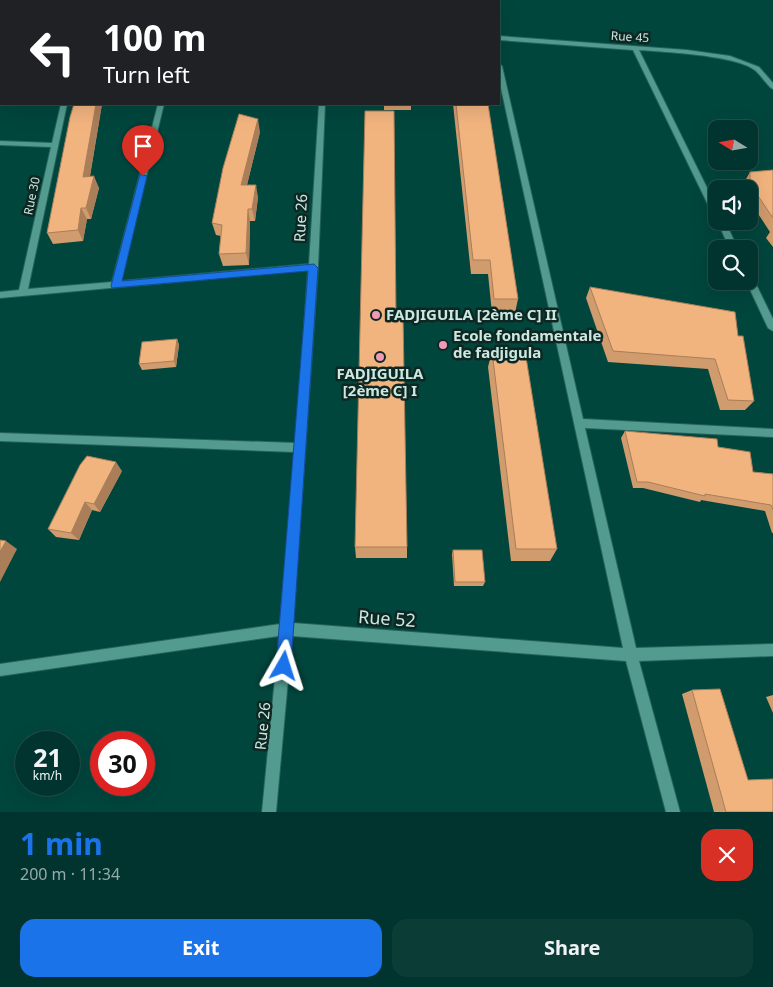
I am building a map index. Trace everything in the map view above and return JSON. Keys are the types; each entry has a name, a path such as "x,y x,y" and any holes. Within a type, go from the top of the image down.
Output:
{"street":[{"name":"Rue 45","path":"500,38 635,48 730,58 757,68 773,88"},
{"path":"635,48 708,196"},
{"path":"500,70 631,655 673,812"},
{"name":"Rue 30","path":"23,294 64,105"},
{"path":"116,286 161,105"},
{"name":"Rue 26","path":"269,812 287,629 301,448 314,268 322,105"},
{"path":"0,143 55,145"},
{"path":"0,295 314,268"},
{"path":"755,290 773,328"},
{"path":"579,423 773,433"},
{"path":"0,437 301,448"},
{"name":"Rue 52","path":"0,670 287,629 631,655 773,650"}],"building":[{"path":"74,105 96,105 83,177 94,176 86,208 81,208 78,230 47,233"},
{"path":"456,105 488,105 518,299 494,299 490,260 473,260"},
{"path":"365,111 394,111 396,316 403,316 407,547 355,547"},
{"path":"239,114 258,119 241,185 256,185 252,209 248,209 246,253 219,254 222,225 212,223 223,168"},
{"path":"773,170 773,218 758,196 758,180 750,180 750,172"},
{"path":"590,287 735,312 738,336 743,336 754,401 728,400 715,359 613,351"},
{"path":"177,339 174,361 139,364 142,342"},
{"path":"492,351 525,351 557,549 516,549"},
{"path":"625,431 717,439 718,447 750,452 753,472 773,474 773,510 771,505 705,494 705,496 648,482 637,482"},
{"path":"87,456 116,462 94,504 85,502 71,533 48,529 80,465"},
{"path":"0,540 6,541 0,552"},
{"path":"453,550 482,550 485,582 455,582"},
{"path":"720,689 748,780 773,779 773,812 726,812 692,690"}],"place":[{"name":"FADJIGUILA [2ème C] II","path":"376,315"},
{"name":"Ecole fondamentale de fadjigula","path":"443,345"},
{"name":"FADJIGUILA [2ème C] I","path":"380,357"}],"route":[{"path":"143,176 116,286 314,268 284,666"}]}
